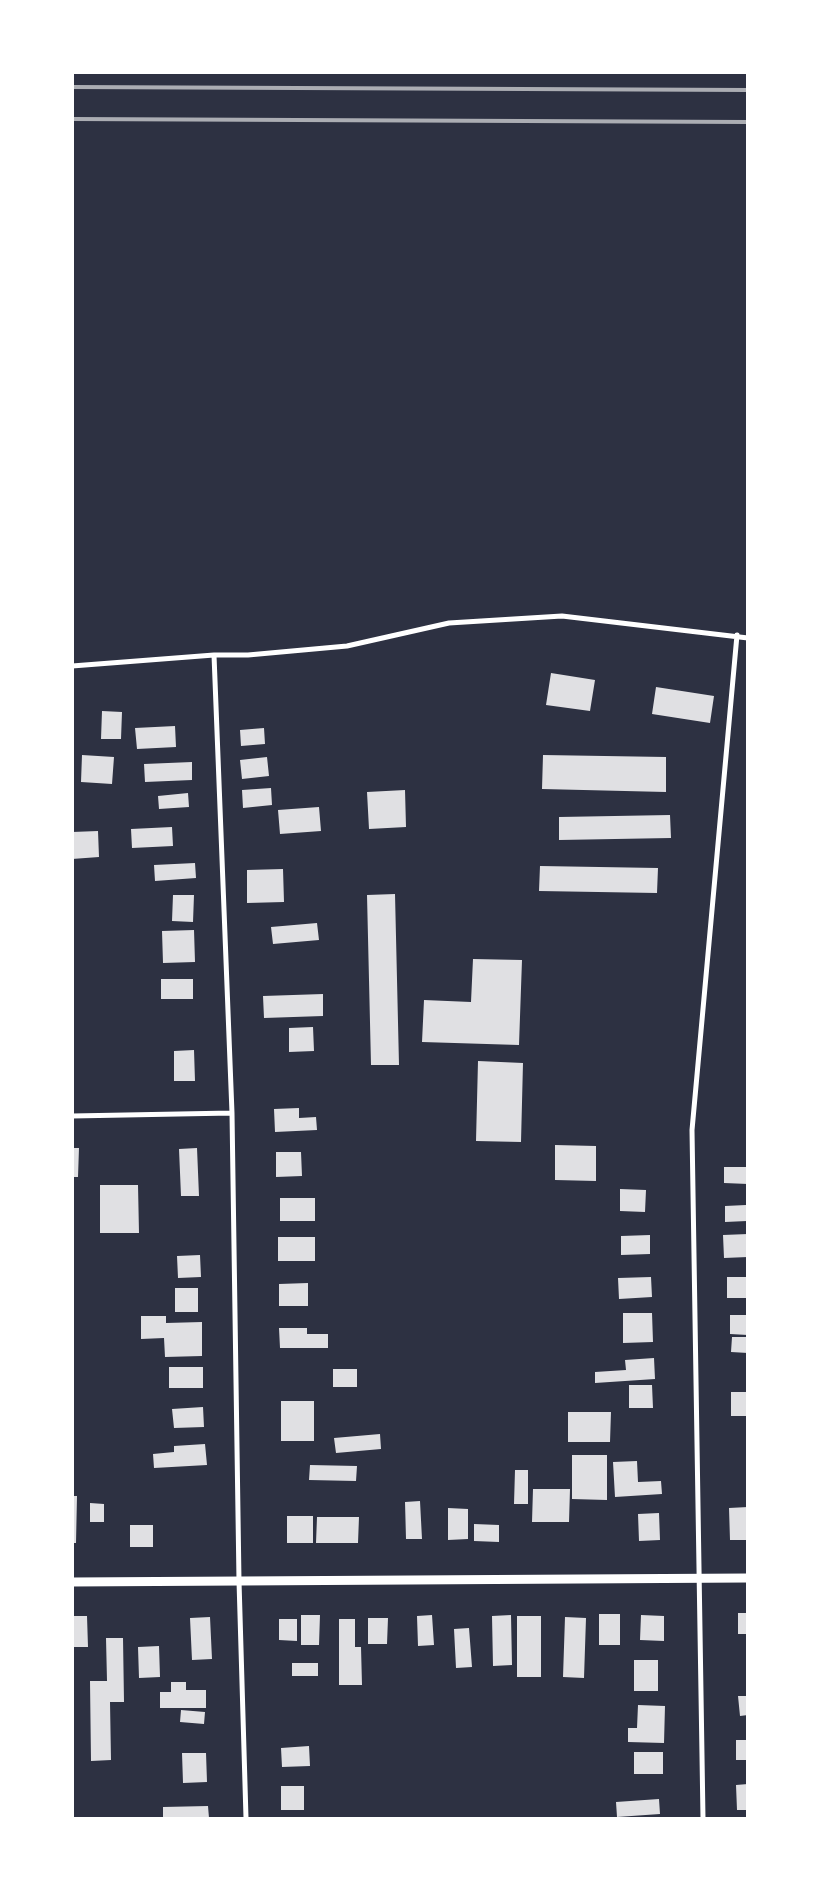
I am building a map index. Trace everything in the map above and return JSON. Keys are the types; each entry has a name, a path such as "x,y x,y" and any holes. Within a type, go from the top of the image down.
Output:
{"street":[{"path":"72,666 214,655 248,656 347,646 449,623 562,616 737,635 748,638"},
{"path":"703,1818 692,1130 737,635"},
{"path":"214,655 232,1113 246,1818"},
{"path":"72,1116 232,1113"},
{"path":"72,1582 748,1578"}],"building":[{"path":"551,673 595,680 590,711 546,705"},
{"path":"656,687 714,696 710,723 652,714"},
{"path":"102,711 122,712 121,739 101,739"},
{"path":"175,726 176,747 137,749 135,728"},
{"path":"264,728 265,744 241,746 240,730"},
{"path":"82,755 114,757 112,784 81,782"},
{"path":"543,755 666,757 666,792 542,789"},
{"path":"267,757 269,776 242,779 240,760"},
{"path":"192,762 192,780 145,782 144,764"},
{"path":"271,788 272,805 243,808 242,790"},
{"path":"405,790 406,827 369,829 367,792"},
{"path":"188,793 189,807 159,809 158,796"},
{"path":"319,807 321,831 280,834 278,810"},
{"path":"670,815 671,838 559,840 559,817"},
{"path":"172,827 173,846 132,848 131,829"},
{"path":"98,831 99,857 72,859 72,832"},
{"path":"195,863 196,878 155,881 154,865"},
{"path":"540,866 658,868 657,893 539,891"},
{"path":"283,869 284,902 247,903 247,870"},
{"path":"395,894 399,1065 371,1065 367,895"},
{"path":"173,895 194,895 193,922 172,921"},
{"path":"317,923 319,940 273,944 271,927"},
{"path":"194,930 195,962 163,963 162,931"},
{"path":"473,959 522,960 519,1045 422,1042 424,1000 471,1002"},
{"path":"161,979 193,979 193,999 161,999"},
{"path":"323,994 323,1016 264,1018 263,996"},
{"path":"313,1027 314,1051 289,1052 289,1028"},
{"path":"194,1050 195,1081 174,1081 174,1051"},
{"path":"478,1061 523,1063 521,1142 476,1141"},
{"path":"299,1108 299,1118 316,1117 317,1130 275,1132 274,1109"},
{"path":"555,1145 596,1146 596,1181 555,1180"},
{"path":"72,1148 79,1148 78,1177 72,1177"},
{"path":"197,1148 199,1196 181,1196 179,1149"},
{"path":"276,1152 301,1152 302,1176 276,1177"},
{"path":"724,1167 748,1167 748,1184 724,1183"},
{"path":"100,1185 138,1185 139,1233 100,1233"},
{"path":"620,1189 646,1190 645,1212 620,1211"},
{"path":"280,1198 315,1198 315,1221 280,1221"},
{"path":"746,1205 747,1221 725,1222 725,1206"},
{"path":"748,1234 748,1257 724,1258 723,1235"},
{"path":"650,1235 650,1254 621,1255 621,1236"},
{"path":"278,1237 315,1237 315,1261 278,1261"},
{"path":"200,1255 201,1277 178,1278 177,1256"},
{"path":"651,1277 652,1297 619,1299 618,1278"},
{"path":"727,1277 748,1277 748,1298 727,1298"},
{"path":"308,1283 308,1306 279,1306 279,1284"},
{"path":"175,1288 198,1288 198,1312 175,1312"},
{"path":"623,1313 652,1313 653,1342 623,1343"},
{"path":"730,1315 748,1315 748,1335 730,1334"},
{"path":"141,1316 166,1316 166,1323 202,1322 202,1356 165,1357 164,1338 141,1339"},
{"path":"279,1328 307,1328 307,1334 328,1334 328,1348 280,1348"},
{"path":"732,1337 748,1337 748,1353 731,1352"},
{"path":"654,1358 655,1379 595,1383 595,1372 626,1370 625,1360"},
{"path":"169,1367 203,1367 203,1388 169,1388"},
{"path":"333,1369 357,1369 357,1387 333,1387"},
{"path":"629,1385 652,1385 653,1408 629,1408"},
{"path":"731,1392 748,1392 748,1416 731,1416"},
{"path":"281,1401 314,1401 314,1441 281,1441"},
{"path":"203,1407 204,1427 174,1428 172,1409"},
{"path":"568,1412 611,1412 610,1442 568,1442"},
{"path":"380,1434 381,1449 336,1453 334,1438"},
{"path":"205,1444 207,1465 154,1468 153,1454 174,1452 174,1446"},
{"path":"572,1455 607,1455 607,1500 572,1499"},
{"path":"637,1461 638,1482 661,1481 662,1494 615,1497 613,1462"},
{"path":"310,1465 357,1466 356,1481 309,1480"},
{"path":"515,1470 528,1470 528,1504 514,1504"},
{"path":"533,1489 570,1489 569,1522 532,1522"},
{"path":"72,1496 77,1496 76,1543 72,1543"},
{"path":"420,1501 422,1539 406,1539 405,1502"},
{"path":"90,1503 104,1504 104,1522 90,1522"},
{"path":"748,1507 748,1540 730,1540 729,1508"},
{"path":"448,1508 468,1509 468,1539 448,1540"},
{"path":"659,1513 660,1540 639,1541 638,1514"},
{"path":"287,1516 313,1516 313,1543 287,1543"},
{"path":"317,1517 359,1517 358,1543 316,1543"},
{"path":"474,1524 499,1525 499,1542 474,1541"},
{"path":"130,1525 153,1525 153,1547 130,1547"},
{"path":"738,1613 748,1613 748,1634 738,1634"},
{"path":"599,1614 620,1614 620,1645 599,1645"},
{"path":"301,1615 320,1615 319,1645 301,1645"},
{"path":"432,1615 434,1645 418,1646 417,1616"},
{"path":"511,1615 512,1665 493,1666 492,1616"},
{"path":"641,1615 664,1616 664,1641 640,1640"},
{"path":"72,1616 87,1616 88,1647 72,1647"},
{"path":"517,1616 541,1616 541,1677 517,1677"},
{"path":"210,1617 212,1659 192,1660 190,1618"},
{"path":"565,1617 586,1618 584,1678 563,1677"},
{"path":"368,1618 388,1618 387,1644 368,1644"},
{"path":"279,1619 297,1619 297,1641 279,1640"},
{"path":"339,1619 355,1619 355,1647 361,1647 362,1685 339,1685"},
{"path":"469,1628 472,1667 456,1668 454,1629"},
{"path":"106,1638 123,1638 124,1702 110,1702 111,1760 91,1761 90,1681 107,1681"},
{"path":"159,1646 160,1677 139,1678 138,1647"},
{"path":"634,1660 658,1660 658,1691 634,1691"},
{"path":"292,1663 318,1663 318,1676 292,1676"},
{"path":"171,1682 186,1682 186,1690 206,1690 206,1708 160,1708 160,1692 171,1692"},
{"path":"738,1696 748,1696 748,1715 740,1716"},
{"path":"638,1705 665,1706 664,1743 628,1742 628,1728 637,1728"},
{"path":"181,1710 205,1712 204,1724 180,1722"},
{"path":"736,1740 748,1740 748,1760 736,1760"},
{"path":"309,1746 310,1766 282,1767 281,1748"},
{"path":"634,1752 663,1752 663,1774 634,1774"},
{"path":"182,1753 206,1753 207,1782 183,1783"},
{"path":"748,1784 748,1810 737,1810 736,1785"},
{"path":"281,1786 304,1786 304,1810 281,1810"},
{"path":"659,1799 660,1814 617,1817 616,1802"},
{"path":"208,1806 209,1818 163,1818 163,1807"}],"railway":[{"path":"72,87 748,90"},
{"path":"72,119 748,122"}]}
